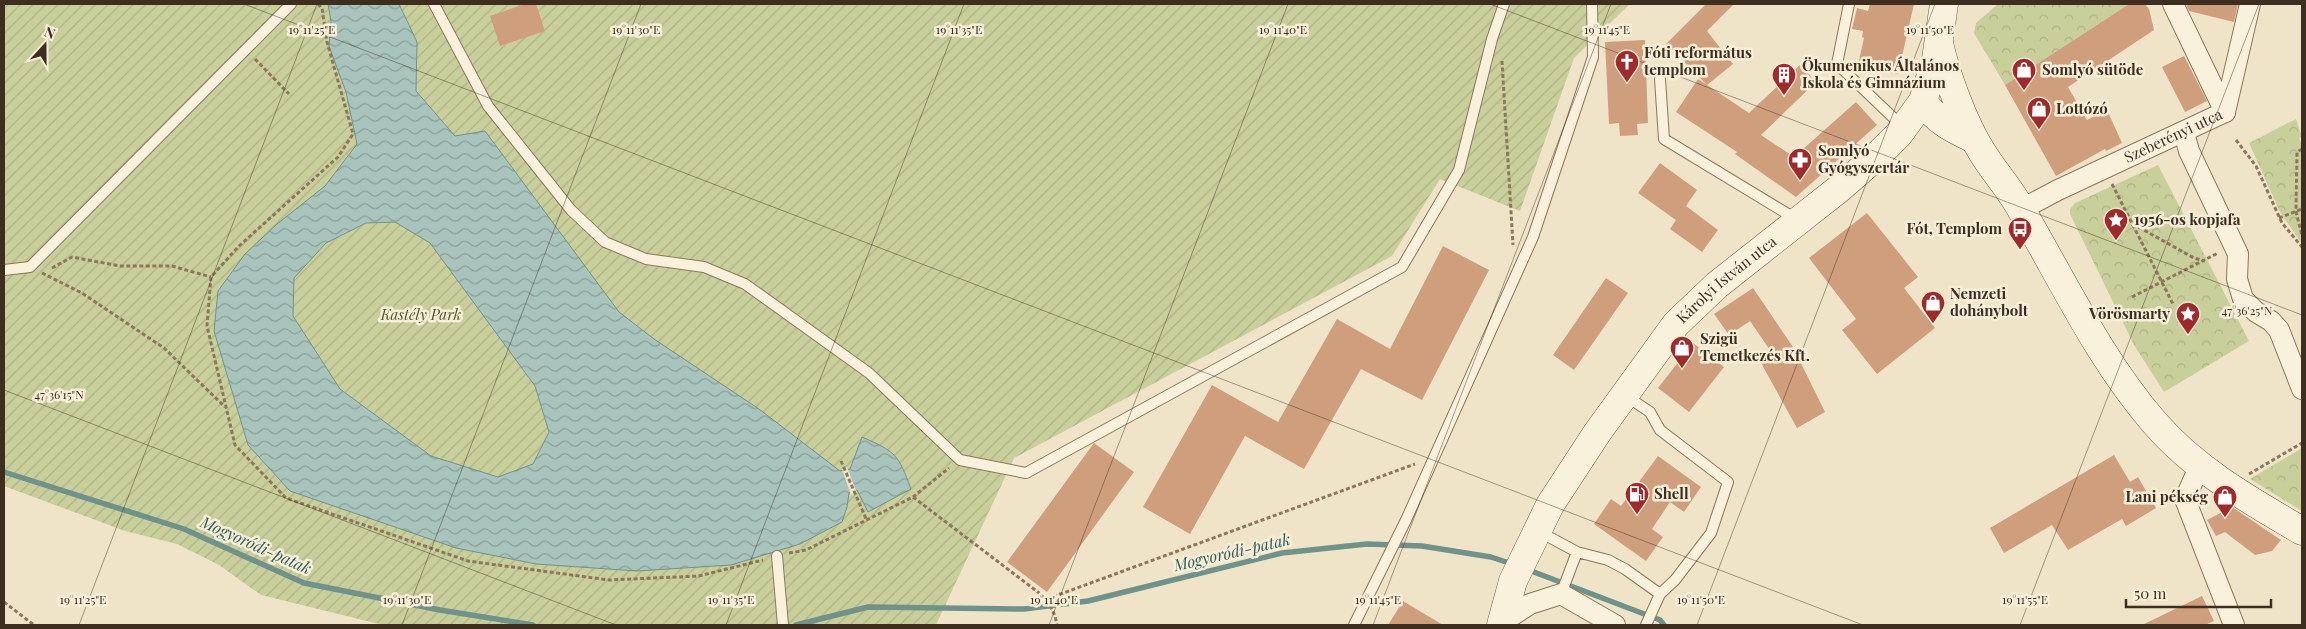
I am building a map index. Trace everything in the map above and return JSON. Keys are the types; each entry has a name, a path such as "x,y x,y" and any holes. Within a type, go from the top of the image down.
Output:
{"main road":[{"path":"1923,101 1939,42 1944,4"},
{"path":"1939,42 1944,68 1963,130"},
{"path":"1923,101 1934,98 1946,101 1963,130 2022,209 2049,261 2117,373 2154,422 2200,465 2243,496 2302,530"},
{"name":"Károlyi István utca","path":"1501,624 1520,567 1537,530 1576,465 1676,324 1717,285 1840,188 1901,131 1923,101"},
{"path":"1901,131 1963,130"}],"street":[{"path":"2173,4 2225,112"},
{"name":"Szeberényi utca","path":"2022,209 2225,112 2250,4"},
{"path":"2184,133 2189,151 2238,254 2237,279 2243,298 2256,312 2271,321 2279,330 2302,389"},
{"path":"2200,465 2185,499 2234,625"},
{"path":"1501,624 1530,604 1562,591 1615,625"}],"lane":[{"path":"4,270 30,267 292,4"},
{"path":"434,4 488,106 571,210 605,242 646,259 704,267 745,284 870,373 960,460 1026,473 1402,267 1459,170 1492,39 1504,4"},
{"path":"1354,625 1400,532 1533,237 1594,57 1592,4"},
{"path":"1849,4 1837,64 1901,131"},
{"path":"1660,79 1664,139 1798,220"},
{"path":"1625,394 1650,412 1660,430 1728,482 1711,533 1675,580 1660,594 1646,625"},
{"path":"1537,530 1577,552 1608,560 1625,569 1660,594"},
{"path":"1562,591 1577,552"},
{"path":"777,556 783,625"}],"path":[{"path":"318,4 322,8 327,42 353,134 338,157 239,246 211,277 207,326 235,445 286,498 468,561 609,580 700,576 806,550 855,525 867,522 913,497 960,460"},
{"path":"246,50 289,94"},
{"path":"1502,55 1514,278"},
{"path":"2236,140 2256,166 2279,218 2302,247"},
{"path":"2302,149 2297,152 2296,211 2302,236"},
{"path":"2104,169 2173,304"},
{"path":"2279,218 2302,208"},
{"path":"2132,223 2194,258 2205,260"},
{"path":"2132,297 2234,244"},
{"path":"42,273 72,257 120,266 172,266 211,277"},
{"path":"30,267 82,293 164,348 226,407"},
{"path":"2242,478 2302,443"},
{"path":"1047,599 1434,456"},
{"path":"841,461 867,522"},
{"path":"913,497 1047,599 1057,625"},
{"path":"4,602 34,625"}],"green space":[{"name":"Kastély Park","path":"4,4 1630,4 1574,58 1520,211 1440,179 1392,256 1014,458 936,625 383,625 261,595 219,565 177,544 125,531 4,486"},
{"path":"1998,4 2129,4 2005,85 1974,33 1976,23"},
{"path":"2296,119 2302,137 2299,138 2302,146 2302,244 2280,212 2249,143"},
{"path":"2158,165 2249,341 2164,392 2134,345 2070,214 2070,209 2075,203"},
{"path":"2302,448 2302,511 2250,479"}],"water":[{"path":"328,4 399,4 417,42 416,91 455,136 485,131 619,312 654,339 759,409 840,471 850,469 862,437 889,451 899,461 911,489 868,512 857,490 849,493 842,522 800,544 731,565 637,571 536,564 456,548 290,491 248,445 214,331 218,291 245,254 277,224 325,186 357,144 346,92 329,46 331,21","holes":["395,222 430,243 535,386 549,432 533,464 498,477 431,456 340,389 293,316 294,278 326,243 366,223"]}],"pier":[{"path":"847,467 857,493 851,495 842,469"}],"building":[{"path":"525,4 536,4 545,31 500,46 490,16"},
{"path":"1706,4 1734,4 1707,31 1733,64 1707,85 1666,44"},
{"path":"1870,4 1914,4 1898,74 1858,65 1864,38 1862,37 1863,31 1852,29 1857,8 1868,11"},
{"path":"2129,4 2145,4 2149,9 2154,30 2068,87 2087,120 2107,110 2122,143 2106,151 2105,149 2056,176 2005,85"},
{"path":"2186,4 2238,4 2234,22 2189,11"},
{"name":"Fóti református templom","path":"1645,40 1648,123 1637,124 1638,135 1620,136 1619,123 1609,124 1605,42"},
{"path":"2184,56 2207,101 2185,112 2162,67"},
{"path":"1800,65 1816,82 1761,135 1794,157 1856,102 1877,125 1796,197 1735,154 1737,152 1676,112 1698,79 1749,113"},
{"path":"1660,163 1697,190 1686,206 1718,230 1702,252 1670,229 1676,220 1638,193"},
{"path":"1867,213 1918,277 1904,288 1935,328 1877,374 1842,330 1856,319 1809,258"},
{"path":"1443,246 1489,270 1422,400 1361,369 1304,469 1245,436 1190,534 1143,507 1212,385 1278,422 1337,319 1390,349"},
{"path":"1606,278 1628,293 1574,370 1553,355"},
{"path":"1753,288 1793,347 1825,412 1797,428 1761,363 1774,356 1750,321 1729,335 1714,314"},
{"path":"1693,343 1724,367 1689,412 1658,388"},
{"path":"1094,443 1134,472 1047,592 1007,562"},
{"path":"2114,455 2130,482 2138,477 2156,508 2126,526 2122,519 2068,550 2052,525 2004,553 1990,528"},
{"path":"1658,456 1701,487 1684,512 1670,502 1652,529 1663,537 1646,561 1594,524 1611,499 1621,506"},
{"path":"2232,507 2281,540 2272,551 2255,555 2225,532 2216,536 2207,520"},
{"path":"2202,596 2214,621 2205,625 2142,625"},
{"path":"1403,601 1443,625 1388,625"}],"waterway":[{"name":"Mogyoródi-patak","path":"4,472 184,529 304,583 440,610 533,625"},
{"name":"Mogyoródi-patak","path":"796,625 868,607 1024,609 1088,601 1282,553 1367,544 1422,546 1491,557 1512,564"},
{"name":"Mogyoródi-patak","path":"1526,569 1660,620 1664,625"}],"place":[{"name":"Fóti református templom","path":"1627,83"},
{"name":"Somlyó sütöde","path":"2024,91"},
{"name":"Ökumenikus Általános Iskola és Gimnázium","path":"1784,96"},
{"name":"Lottózó","path":"2039,130"},
{"name":"Somlyó Gyógyszertár","path":"1800,181"},
{"name":"1956-os kopjafa","path":"2116,241"},
{"name":"Fót, Templom","path":"2020,250"},
{"name":"Nemzeti dohánybolt","path":"1933,324"},
{"name":"Vörösmarty","path":"2188,335"},
{"name":"Szigü Temetkezés Kft.","path":"1682,369"},
{"name":"Shell","path":"1637,515"},
{"name":"Lani pékség","path":"2225,518"}]}
